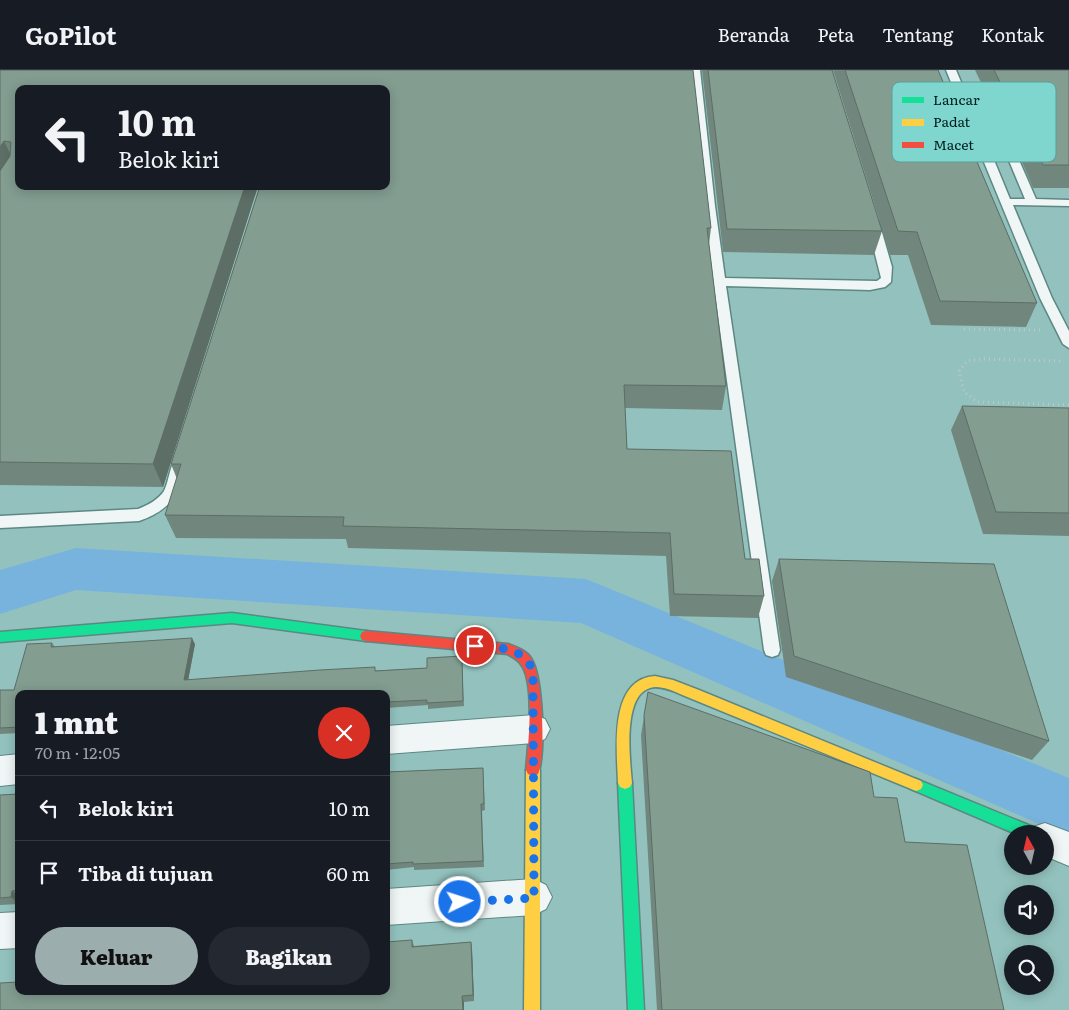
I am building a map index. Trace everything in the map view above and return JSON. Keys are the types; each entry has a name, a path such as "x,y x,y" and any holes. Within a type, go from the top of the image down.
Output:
{"street":[{"path":"0,637 232,618 332,633 508,649 522,654 530,662 533,671 534,898 532,1010"},
{"path":"636,1010 623,735 627,706 632,694 647,682 658,681 710,701 1011,825"},
{"path":"390,740 534,728"},
{"path":"0,770 15,769"},
{"path":"1054,843 1069,849"},
{"path":"390,907 534,898"},
{"path":"0,931 15,930"}],"lane":[{"path":"695,70 720,282 772,650"},
{"path":"951,70 956,82"},
{"path":"989,162 1069,344"},
{"path":"1015,162 1032,202"},
{"path":"1006,202 1069,203"},
{"path":"720,282 870,286 885,283 887,276 886,267 869,210"},
{"path":"0,522 139,514 154,510 169,497 185,448"}],"path":[{"path":"964,329 1062,331"},
{"path":"1069,362 985,359 967,361 959,371 964,392 978,402 1069,405"}],"building":[{"path":"0,70 693,70 711,228 707,228 726,386 624,385 627,449 731,451 745,559 759,559 764,596 674,594 670,533 343,526 344,517 165,515 181,464 171,464 259,190 390,190 390,85 15,85 15,190 244,190 153,464 0,462 0,171 10,156 11,142 4,141 0,147"},
{"path":"708,70 832,70 882,231 727,229"},
{"path":"845,70 938,70 943,82 892,82 892,162 977,162 1037,303 940,301 917,232 898,231"},
{"path":"994,70 1069,70 1069,165 1043,165 1042,162 1056,162 1056,82 1000,82"},
{"path":"962,406 1069,408 1069,513 996,512"},
{"path":"779,559 994,564 1049,741 794,656"},
{"path":"192,638 184,680 375,667 375,671 427,668 427,658 462,656 463,701 427,703 427,700 390,702 390,690 15,690 15,727 0,728 0,690 14,690 27,644 52,643 51,647"},
{"path":"648,692 870,772 874,797 897,798 905,842 967,845 1004,1010 662,1010 644,715"},
{"path":"483,768 484,804 481,804 483,861 390,864 390,772"},
{"path":"15,794 15,891 12,891 11,897 0,898 0,795"},
{"path":"412,940 412,947 471,942 473,995 462,996 463,1010 0,1010 0,983 15,982 15,995 390,995 390,942"}],"waterway":[{"path":"0,592 76,569 586,601 1069,808"}],"traffic: fast":[{"path":"0,637 232,618 366,636"},
{"path":"625,783 636,1010"},
{"path":"916,785 1012,825"}],"traffic: slow":[{"path":"625,783 623,741 626,710 631,696 639,687 655,682 684,690 916,785"},
{"path":"532,1010 533,770"}],"traffic: jam":[{"path":"366,636 508,649 521,656 527,662 534,683 535,730 533,770"}],"route":[{"path":"460,902 534,898 533,671 530,662 522,654 508,649 475,646"}]}
